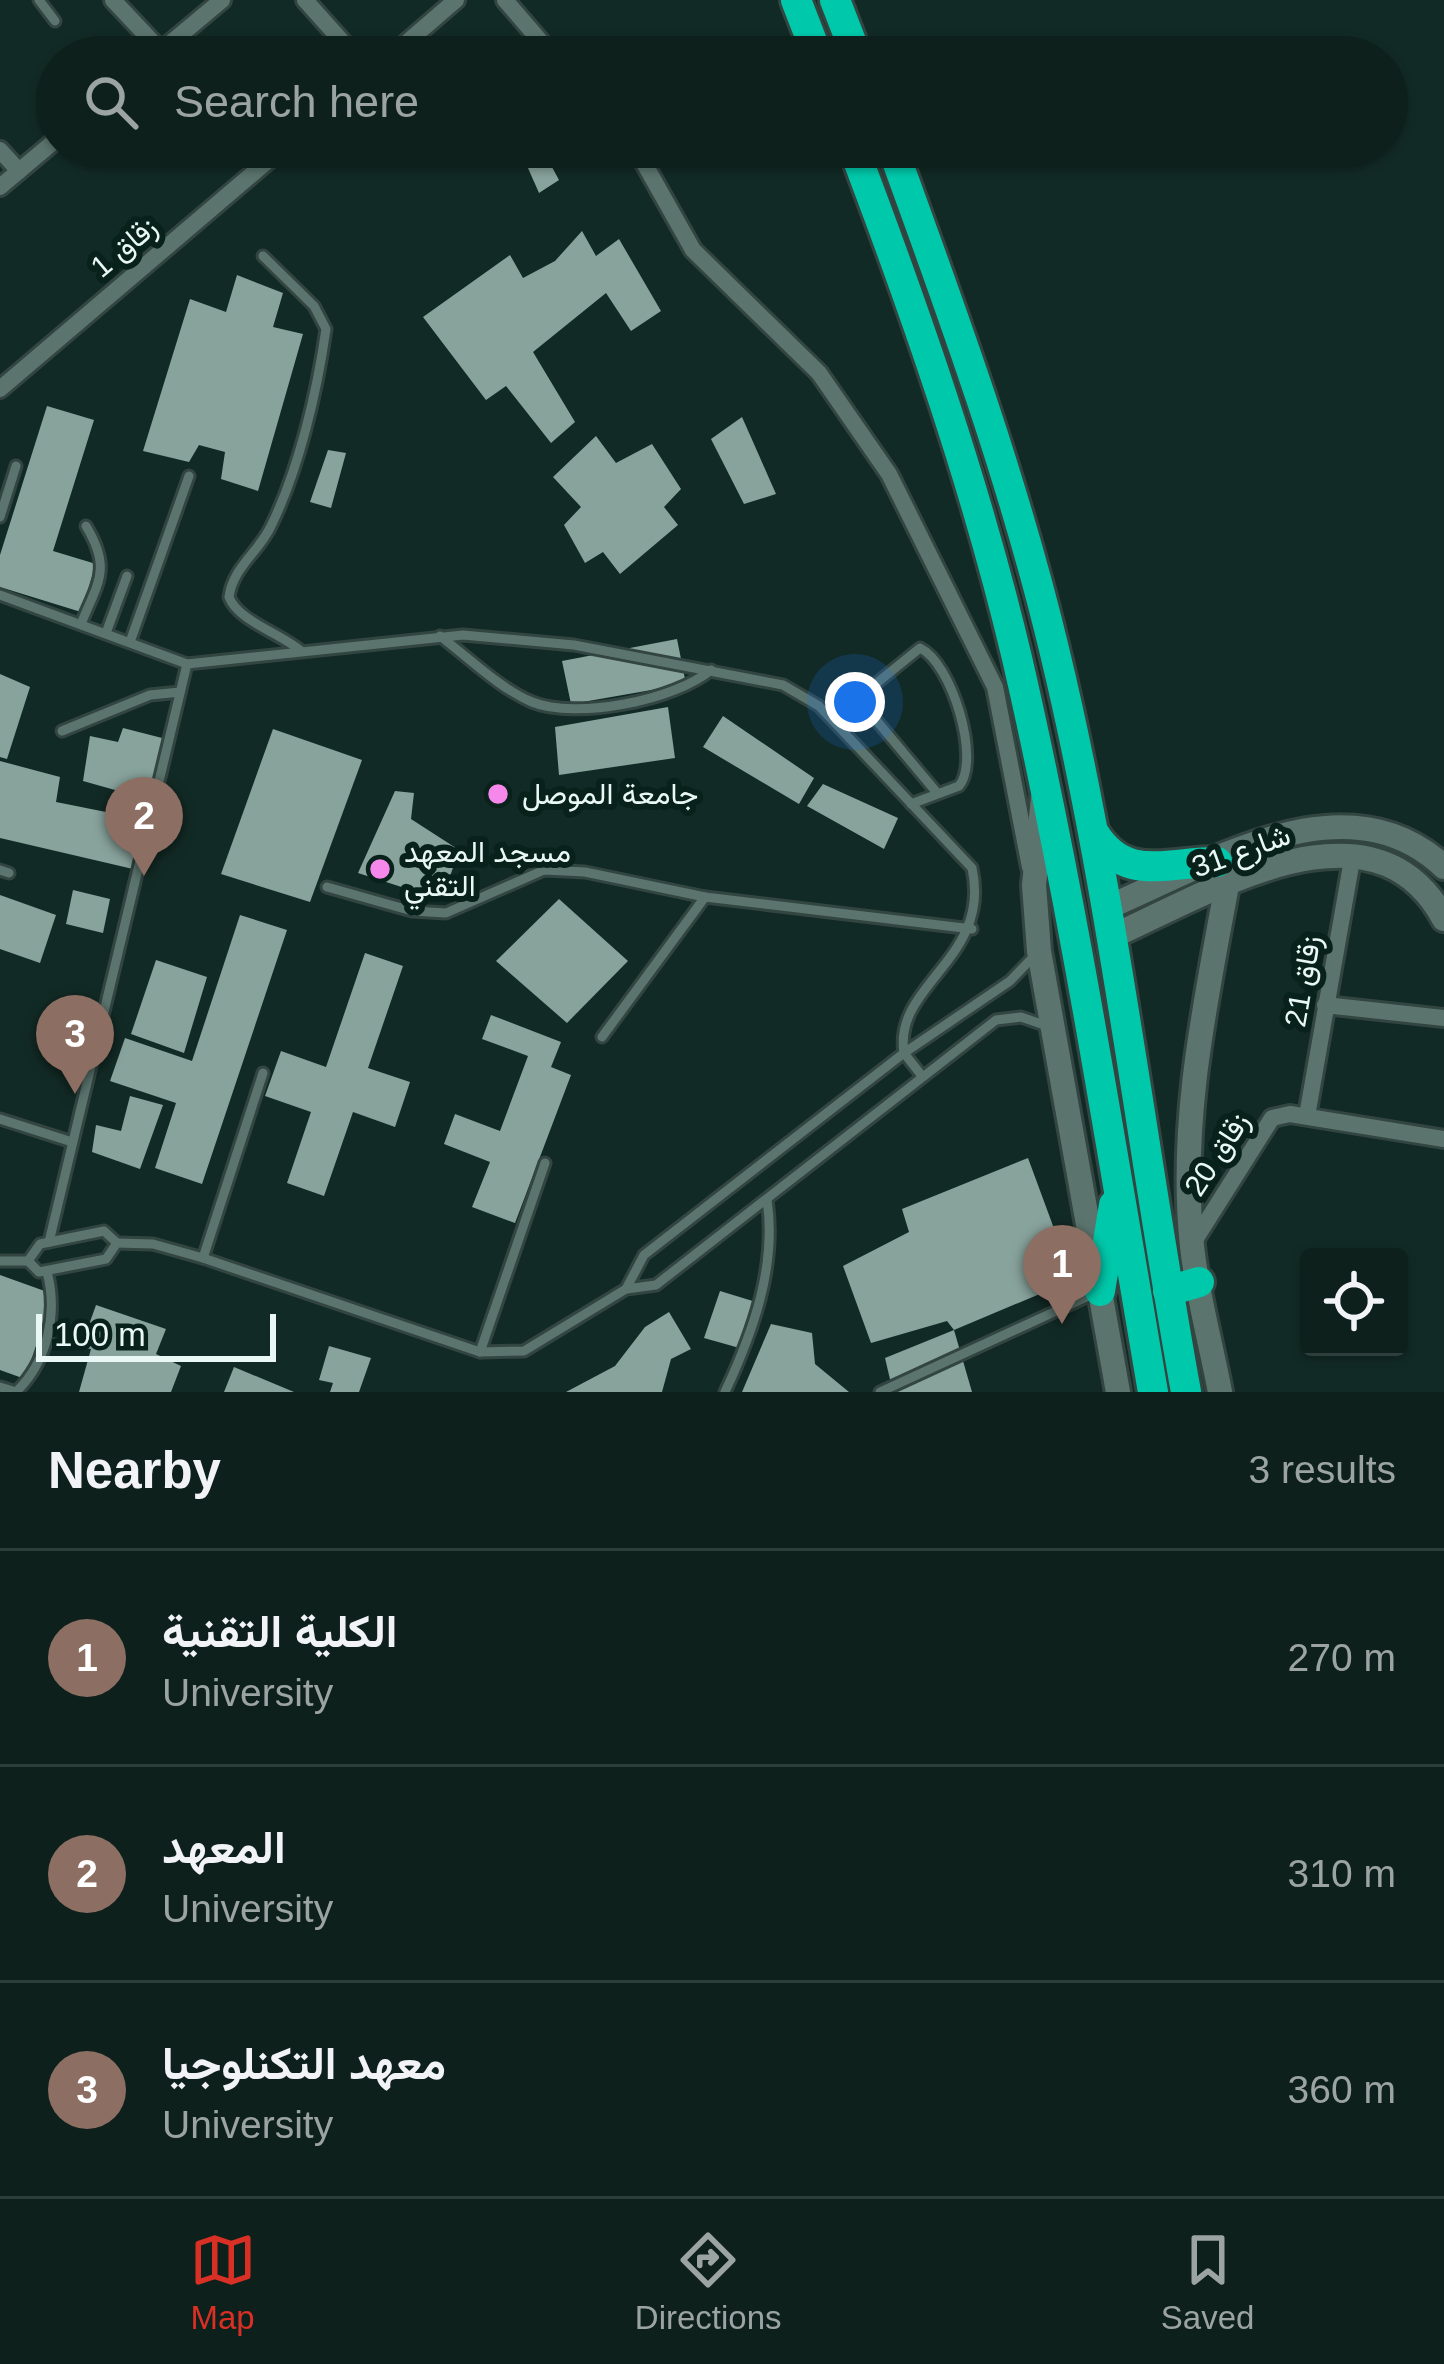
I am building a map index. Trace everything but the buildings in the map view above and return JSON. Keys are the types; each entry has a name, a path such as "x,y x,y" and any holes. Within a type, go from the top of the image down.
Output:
{"highway":[{"path":"796,0 810,36"},
{"path":"837,4 849,36"},
{"path":"860,168 981,530 1016,656 1077,940 1153,1392"},
{"path":"899,168 1019,520 1054,650 1108,923 1186,1392"},
{"path":"1090,827 1115,861 1131,867 1222,874"},
{"path":"1100,1291 1118,1187"},
{"path":"1168,1291 1199,1282"}],"main road":[{"path":"1044,789 1034,885 1039,951 1118,1392"},
{"name":"شارع 31","path":"1222,874 1247,848 1323,826 1353,825 1387,831 1423,848 1444,867"},
{"path":"1247,848 1255,873"},
{"path":"1423,848 1402,869 1444,919"},
{"name":"شارع 31","path":"1108,923 1222,874 1255,873 1322,854 1353,854 1402,869"},
{"path":"1220,1392 1192,1245 1190,1101 1222,874"}],"street":[{"path":"113,0 143,36"},
{"path":"179,36 222,0"},
{"path":"305,0 337,36"},
{"path":"414,36 456,0"},
{"path":"506,0 536,36"},
{"path":"0,150 19,171"},
{"path":"0,187 36,157"},
{"name":"زقاق 1","path":"3,379 259,168"},
{"path":"646,168 693,250 819,373 889,474 995,687 1034,885"},
{"name":"زقاق 21","path":"1307,1116 1353,854"},
{"path":"1325,1004 1444,1018"},
{"name":"زقاق 20","path":"1192,1245 1265,1124 1281,1114 1307,1116"},
{"path":"1307,1116 1444,1139"}],"lane":[{"path":"38,0 55,21"},
{"path":"263,256 323,316 326,329 287,484 272,524 239,568 229,597 244,617 278,632 301,651"},
{"path":"0,517 16,466"},
{"path":"130,642 189,476"},
{"path":"81,624 103,568 102,554 86,526"},
{"path":"106,633 127,576"},
{"path":"0,596 187,664 440,636 554,642 783,685 808,698 972,868 978,895 972,929 905,1029 904,1053 922,1076"},
{"path":"440,636 516,694 557,708 664,696 711,670"},
{"path":"911,805 958,786 967,768 952,685 931,654 920,648 873,686 866,708 938,794"},
{"path":"49,1242 69,1141 119,962 187,664"},
{"path":"62,731 150,695 180,692"},
{"path":"327,887 412,910 446,913 544,870 585,872 705,897 972,929"},
{"path":"602,1037 705,897"},
{"path":"626,1289 644,1255 904,1053 999,990 1039,951"},
{"path":"999,990 1014,1016"},
{"path":"117,1243 111,1257 47,1272 32,1268 28,1261 33,1247 104,1232 117,1243 153,1244 203,1258 480,1352 524,1351 626,1289 656,1285 996,1020 1014,1016 1052,1028"},
{"path":"203,1258 263,1073"},
{"path":"0,1119 69,1141"},
{"path":"480,1352 545,1163"},
{"path":"725,1392 767,1277 773,1238 767,1199"},
{"path":"0,1261 28,1261"},
{"path":"0,1387 16,1392 50,1330 54,1300 47,1272"},
{"path":"880,1392 1100,1291"}],"place":[{"name":"جامعة الموصل","path":"498,794"},
{"name":"مسجد المعهد التقني","path":"380,869"},
{"name":"المعهد","path":"144,876"},
{"name":"معهد التكنلوجيا","path":"75,1094"},
{"name":"الكلية التقنية","path":"1062,1324"}]}
